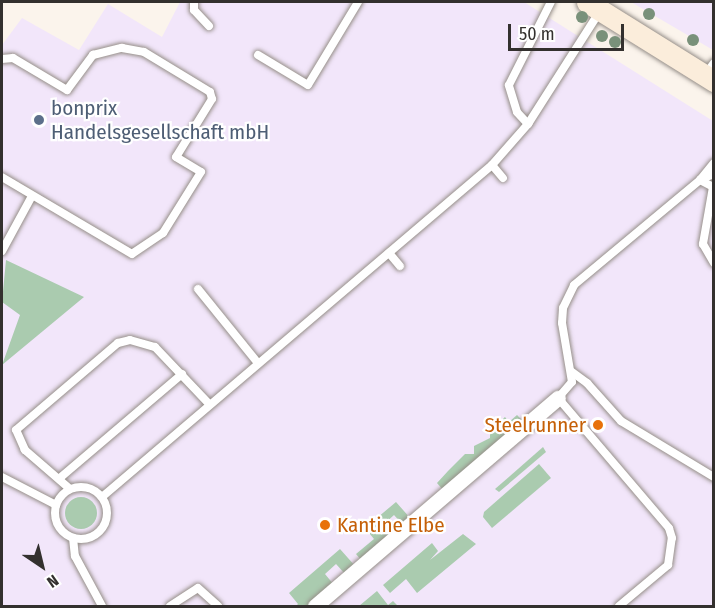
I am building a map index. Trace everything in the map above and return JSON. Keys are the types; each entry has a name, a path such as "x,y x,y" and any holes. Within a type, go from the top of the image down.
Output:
{"main road":[{"path":"594,6 711,73"}],"street":[{"path":"315,606 558,398"}],"lane":[{"path":"194,2 194,10 209,26"},
{"path":"258,55 308,85 358,2"},
{"path":"528,124 517,112 511,96 512,74 551,2"},
{"path":"102,497 492,165 528,124 594,6"},
{"path":"2,59 13,58 68,90 93,55 122,48 144,52 210,93 212,99 176,157 201,172 163,233 132,254 2,177"},
{"path":"620,606 668,565 673,550 669,528 558,398 572,382 562,323 566,296 700,180 714,163"},
{"path":"492,165 503,178"},
{"path":"700,180 714,174"},
{"path":"700,180 713,187 710,226 703,243 714,263"},
{"path":"2,251 32,196"},
{"path":"389,253 400,266"},
{"path":"198,289 258,363"},
{"path":"70,489 61,477 40,466 25,450 16,430 22,422 118,343 130,340 155,347 209,404"},
{"path":"572,372 588,383 621,421 714,477"},
{"path":"61,477 182,374"},
{"path":"2,477 56,506"},
{"path":"87,488 102,497 107,510 104,527 88,538 73,538 59,527 56,506 70,489 87,488"},
{"path":"73,538 75,556 102,606"},
{"path":"170,606 198,588 218,606"}],"shaded area":[{"path":"180,2 524,2 713,121 713,606 2,606 2,45 22,18 79,50 108,4 162,37"},
{"path":"631,2 713,2 713,50"}],"green space":[{"path":"6,260 84,297 2,365 20,315 2,302"},
{"path":"517,415 523,421 443,490 437,483 448,471 465,454 474,454 474,446 490,438 490,431 499,430 499,422 505,417 509,422"},
{"path":"543,447 546,452 499,492 495,489"},
{"path":"539,464 551,478 492,528 483,517 484,512"},
{"path":"81,497 93,501 97,513 93,525 81,529 69,525 65,513 69,501"},
{"path":"396,502 411,519 403,525 394,515 383,525 392,535 362,561 356,554 374,539 365,528"},
{"path":"463,534 476,544 417,593 406,579 390,593 383,585 432,543 438,551 430,560"},
{"path":"340,549 356,567 346,575 336,564 325,574 334,585 309,606 296,606 298,604 289,593"},
{"path":"377,591 388,605 393,601 398,606 359,606"}],"place":[{"name":"bonprix Handelsgesellschaft mbH","path":"39,120"},
{"name":"Steelrunner","path":"598,425"},
{"name":"Kantine Elbe","path":"325,525"}]}
